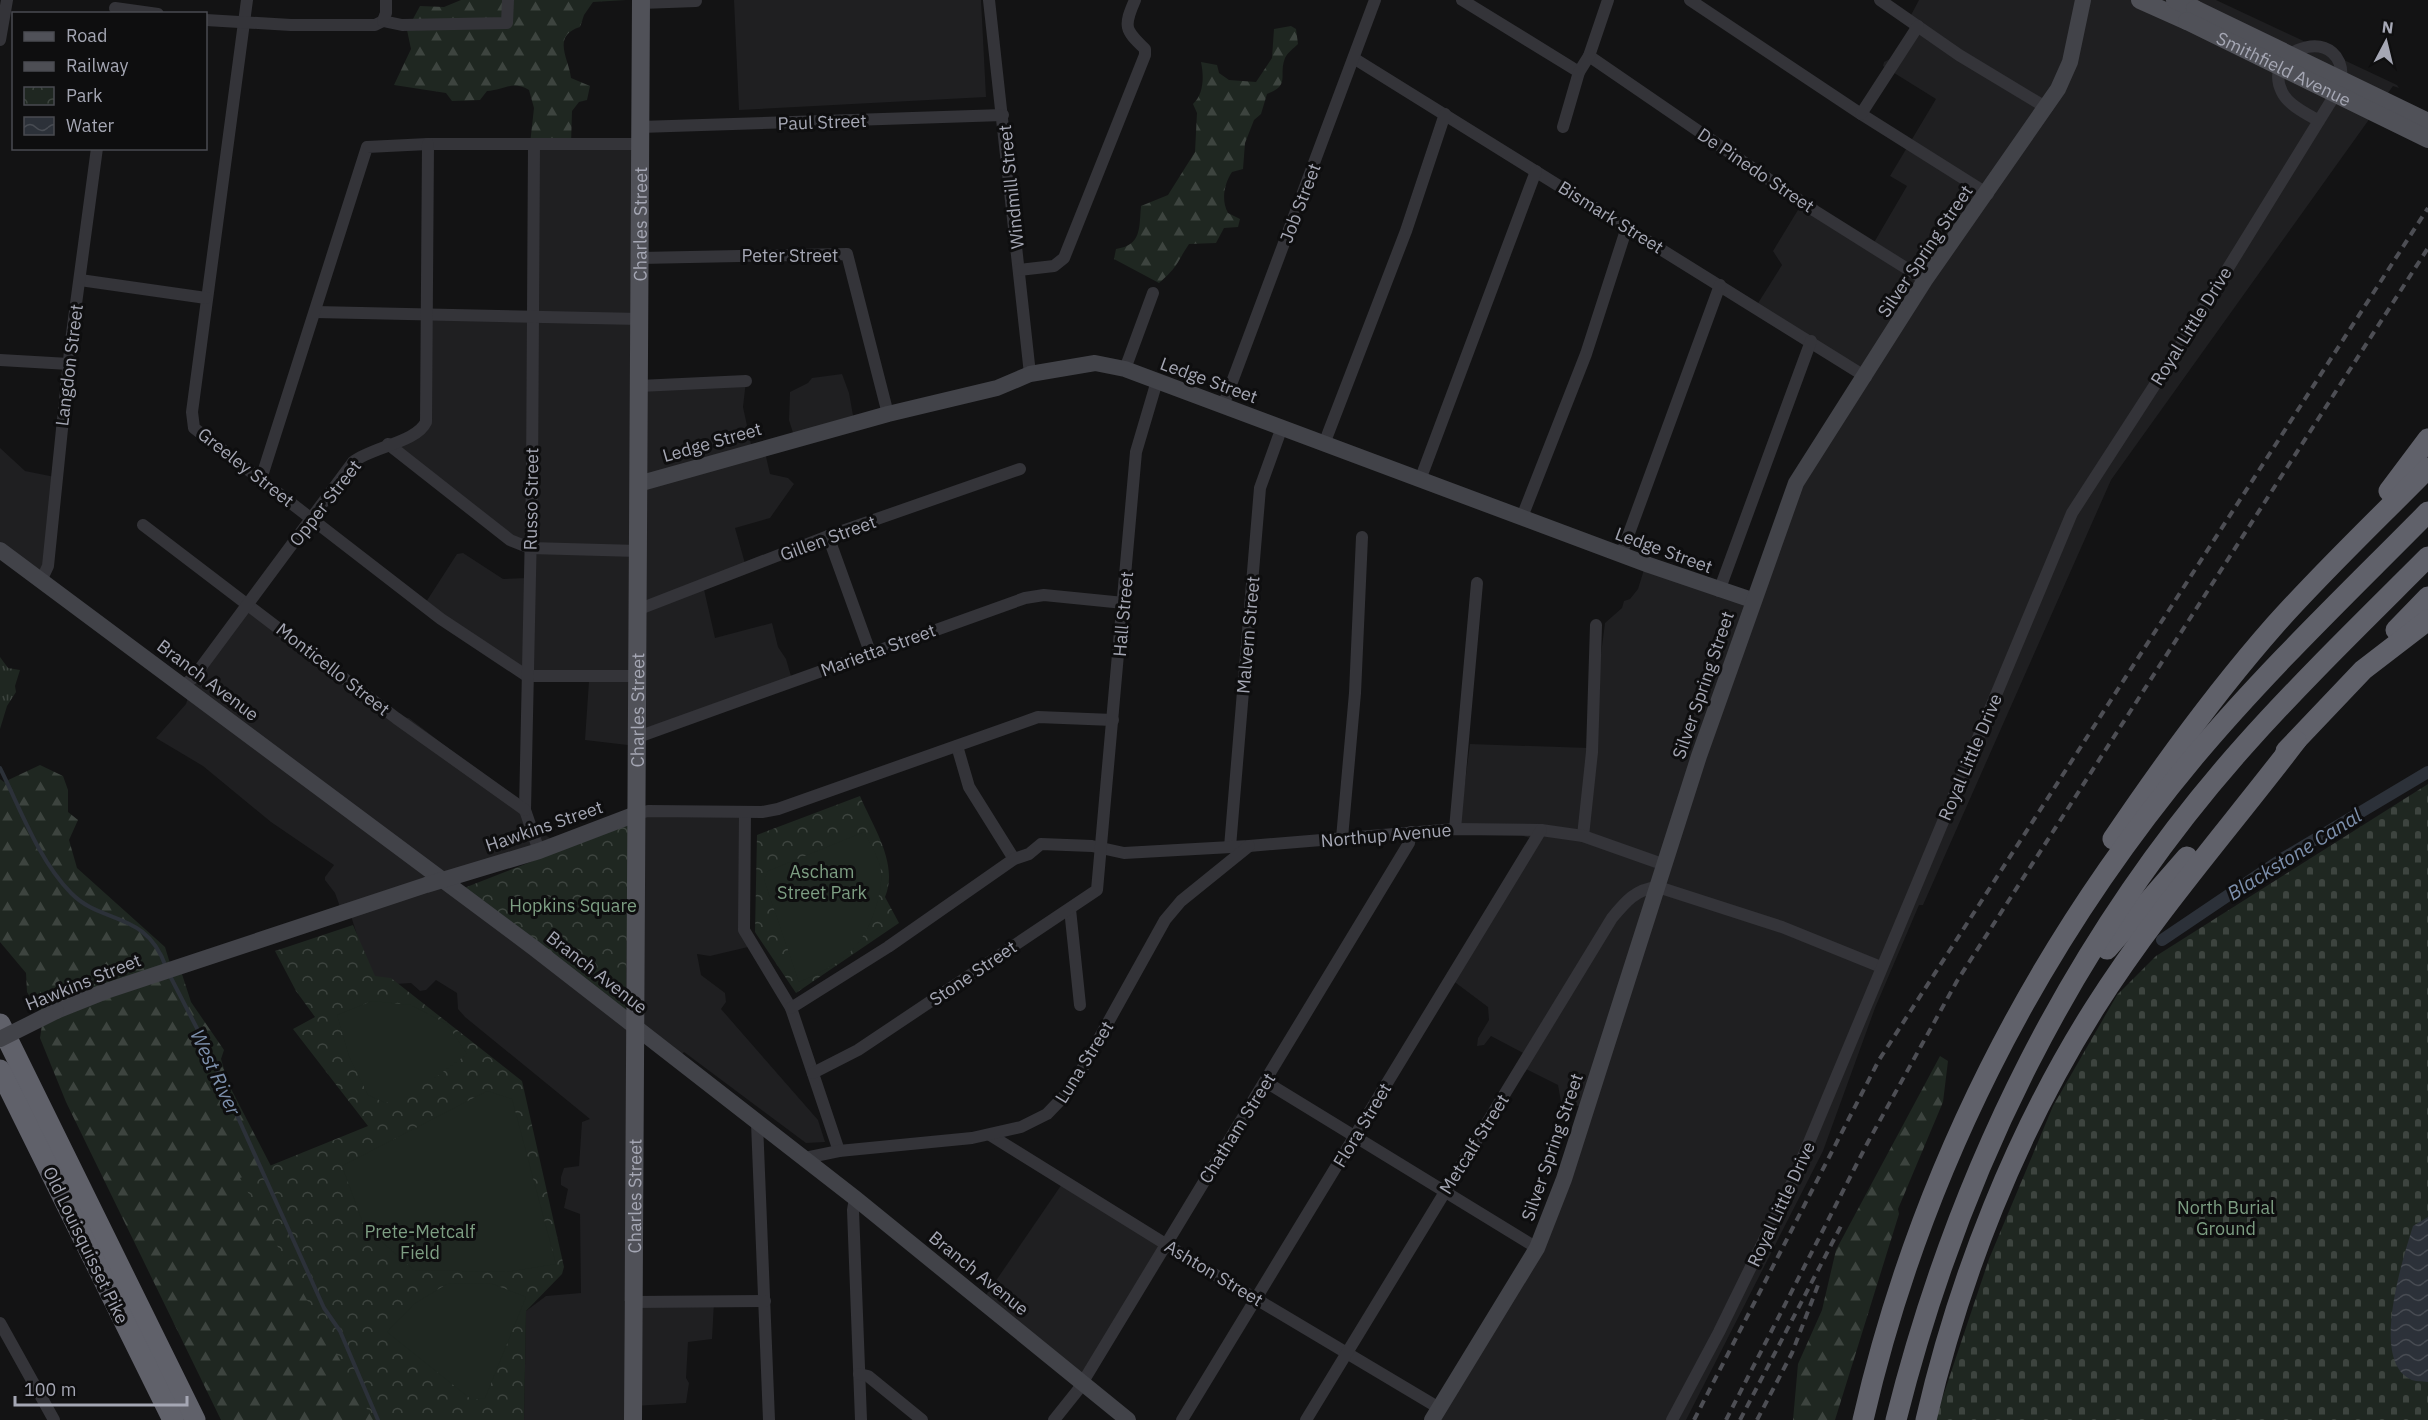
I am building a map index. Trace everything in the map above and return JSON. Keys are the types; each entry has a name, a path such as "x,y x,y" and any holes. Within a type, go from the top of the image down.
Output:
{"highway":[{"path":"2317,580 2428,439"},
{"path":"2069,929 2091,871 2173,752 2251,654 2317,580 2428,468"},
{"path":"1863,1420 1881,1350 1917,1237 1966,1117 2014,1021 2069,929 2148,815 2216,731 2428,512"},
{"path":"1896,1420 1925,1312 1969,1189 2001,1117 2057,1009 2135,885 2193,808 2243,747 2428,556"},
{"path":"2057,1009 2250,786 2363,670 2384,643 2428,597"},
{"path":"2363,670 2428,620"},
{"path":"1926,1420 1954,1319 1982,1240 2029,1128 2060,1069 2094,1010 2153,923 2296,741"},
{"name":"Old Louisquisset Pike","path":"0,1024 195,1420"},
{"name":"Old Louisquisset Pike","path":"0,1070 173,1420"},
{"path":"1848,1420 1855,1394 1881,1350"}],"main road":[{"name":"Silver Spring Street","path":"1436,1414 1537,1248 1564,1179 1752,600 1796,483 1866,377 1925,280 2047,108 2070,62 2083,0"},
{"name":"Smithfield Avenue","path":"2140,0 2191,15 2428,122"},
{"name":"Smithfield Avenue","path":"2175,0 2191,15 2428,139"},
{"name":"Charles Street","path":"633,1420 640,1"},
{"name":"Ledge Street","path":"638,484 888,414 997,388 1030,374 1095,363 1125,369 1621,555 1719,591 1752,600"},
{"name":"Branch Avenue","path":"0,550 635,1026 805,1158 1128,1420"},
{"name":"Hawkins Street","path":"0,1039 88,997 442,880 539,851 636,814"}],"street":[{"path":"0,40 7,0"},
{"name":"Greeley Street","path":"247,0 206,298 192,423 198,433 261,479 441,620 527,676"},
{"path":"383,21 386,13 386,0"},
{"path":"207,20 244,23 375,25 383,21 402,25 507,23 508,0"},
{"name":"Windmill Street","path":"989,0 1030,374"},
{"path":"1019,270 1054,266 1064,258 1142,62 1145,49 1129,35 1127,29 1127,22 1135,0"},
{"name":"Job Street","path":"1223,406 1376,0"},
{"path":"1462,0 1579,72"},
{"path":"1563,127 1579,72 1589,56 1608,0"},
{"path":"1690,0 1988,194"},
{"path":"1880,0 2047,108"},
{"path":"640,1 696,1"},
{"path":"115,7 146,12"},
{"path":"1862,114 1918,26"},
{"name":"Royal Little Drive","path":"1672,1420 1781,1207 2072,513 2180,346 2319,121 2341,85 2343,71 2339,60 2324,48 2306,45 2295,50 2287,58 2280,72 2279,83 2282,93 2289,101 2319,121"},
{"name":"De Pinedo Street","path":"1589,56 1815,211 1925,280"},
{"name":"Bismark Street","path":"1355,59 1627,226 1866,377"},
{"path":"1324,444 1406,231 1445,114"},
{"name":"Paul Street","path":"315,312 367,147 428,144 534,145 640,136 1003,116"},
{"name":"Opper Street","path":"183,686 193,678 353,462 363,455 423,429 426,422 428,313 428,144"},
{"name":"Russo Street","path":"534,145 525,810 539,851"},
{"name":"Langdon Street","path":"41,581 48,566 69,364 97,150"},
{"path":"1420,480 1536,171"},
{"path":"1522,517 1586,354 1627,226"},
{"name":"Peter Street","path":"640,258 847,254 888,414"},
{"path":"80,280 206,298"},
{"path":"1621,555 1720,285"},
{"path":"1125,369 1153,293"},
{"path":"261,479 315,312 428,313 458,317 640,319"},
{"path":"1719,591 1810,341"},
{"path":"0,360 69,364"},
{"path":"639,386 746,381"},
{"name":"Hall Street","path":"1102,850 1136,452 1157,381"},
{"name":"Malvern Street","path":"1230,847 1260,488 1282,427"},
{"path":"388,444 510,540 530,548 638,551"},
{"name":"Gillen Street","path":"637,610 828,536 1020,469"},
{"name":"Monticello Street","path":"143,525 248,602 396,718 525,810"},
{"path":"828,536 870,652"},
{"path":"1342,838 1355,693 1362,537"},
{"path":"1455,829 1477,583"},
{"name":"Marietta Street","path":"638,737 870,652 1036,595 1124,603"},
{"path":"1583,836 1592,752 1596,625"},
{"path":"527,676 637,676"},
{"name":"Hawkins Street","path":"636,814 648,811 745,812 778,809 1038,717 1113,720"},
{"path":"957,746 969,787 1014,859"},
{"path":"745,812 744,930 791,1008 839,1151"},
{"name":"Northup Avenue","path":"791,1008 903,937 1014,859 1029,854 1041,844 1092,846 1124,853 1249,846 1455,829 1541,830 1583,836 1665,865"},
{"name":"Flora Street","path":"1182,1420 1541,830"},
{"name":"Chatham Street","path":"1054,1420 1082,1382 1266,1082 1409,843 1411,832"},
{"name":"Luna Street","path":"805,1158 839,1151 945,1142 990,1135 1035,1121 1054,1109 1067,1095 1165,920 1181,901 1249,846"},
{"name":"Stone Street","path":"813,1073 858,1050 1097,890 1102,850"},
{"path":"1658,887 1782,927 1881,967"},
{"name":"Metcalf Street","path":"1306,1420 1612,918 1633,895 1643,889 1658,887"},
{"path":"1070,909 1080,1005"},
{"path":"1266,1082 1357,1135 1444,1192 1537,1248"},
{"path":"758,1123 769,1420"},
{"name":"Ashton Street","path":"990,1135 1348,1353 1436,1414"},
{"path":"855,1198 853,1210 861,1420"},
{"path":"632,1302 765,1301"},
{"path":"0,1323 54,1420"},
{"path":"859,1374 868,1376 922,1420"}],"shaded area":[{"path":"734,0 981,0 986,97 739,110"},
{"path":"1919,0 2216,0 2397,85 2399,88 2393,86 2111,480 1923,905 1919,905 1875,1008 1823,1151 1686,1420 1433,1420 1533,1255 1586,1108 1561,1102 1558,1085 1524,1068 1529,1056 1491,1036 1484,1045 1477,1046 1478,1038 1489,1020 1488,1007 1452,980 1540,841 1520,835 1459,829 1470,744 1589,748 1605,623 1638,589 1646,563 1746,600 1782,514 1864,382 1755,308 1782,265 1773,251 1801,205 1872,246 1907,186 1890,176 1936,99 1883,66 1884,62 1900,54 1913,24 1910,17"},
{"path":"638,145 640,382 746,381 743,407 752,449 764,448 770,474 788,478 794,484 770,518 735,528 746,567 703,585 715,638 772,623 778,647 786,659 793,683 640,738 636,746 585,740 589,681 530,680 426,602 457,554 463,553 503,579 528,578 531,550 510,538 396,445 425,428 428,319 529,316 534,147"},
{"path":"842,374 849,393 854,421 795,439 789,420 790,392 808,383 812,378"},
{"path":"0,448 25,471 55,477 41,577 0,552"},
{"path":"249,605 392,716 409,718 522,805 522,816 552,840 449,885 633,1031 636,812 743,817 748,947 710,956 697,954 701,975 725,993 726,1002 721,1009 818,1120 825,1142 806,1143 684,1052 675,1061 638,1036 636,1299 714,1302 712,1339 688,1342 686,1378 689,1383 686,1403 634,1406 631,1301 624,1301 624,1420 524,1420 526,1311 546,1296 581,1293 580,1214 564,1208 568,1189 561,1185 561,1177 564,1168 579,1166 582,1122 590,1119 465,1017 458,1009 457,993 436,980 426,990 420,991 411,983 381,985 372,982 351,916 343,915 335,893 325,880 334,865 271,822 203,766 156,738 186,704 190,691"},
{"path":"1062,1184 1168,1248 1080,1385 980,1304"}],"green space":[{"path":"461,0 626,0 593,2 584,15 580,27 566,36 564,49 571,78 590,86 587,100 579,102 572,111 571,145 530,144 534,108 529,90 523,87 513,86 487,91 480,100 452,101 446,93 394,85 411,49 407,30 420,6 444,7"},
{"path":"1291,26 1296,29 1298,44 1285,58 1279,87 1267,94 1261,114 1254,120 1245,143 1243,169 1232,172 1225,187 1226,208 1228,213 1240,219 1238,227 1224,228 1216,243 1189,244 1174,268 1159,283 1114,259 1116,249 1131,244 1138,234 1141,206 1168,195 1195,152 1197,113 1193,104 1197,100 1202,84 1201,62 1217,65 1219,73 1229,80 1256,82 1272,58 1274,29"},
{"path":"0,657 8,668 20,670 15,686 16,692 7,706 0,729"},
{"path":"40,765 63,776 68,790 68,812 78,820 69,840 77,868 165,947 172,970 181,971 191,1002 224,1050 221,1059 228,1083 273,1170 444,1420 221,1420 66,1102 40,1038 43,1018 27,992 26,973 0,942 0,779 4,782"},
{"name":"North Burial Ground","path":"2428,784 2428,1420 1935,1420 1989,1259 2053,1106 2117,995 2156,956"},
{"name":"Ascham Street Park","path":"860,796 887,859 889,872 885,897 899,923 796,993 755,932 757,835"},
{"name":"Hopkins Square","path":"628,824 626,1015 464,888"},
{"path":"864,832 881,870 880,890 872,919 866,932 849,953 827,969 799,982 764,880 768,871"},
{"name":"Prete-Metcalf Field","path":"353,925 375,976 391,978 522,1081 564,1267 562,1274 526,1311 524,1420 373,1420 240,1178 368,1126 293,1029 315,1017 296,991 275,951"},
{"path":"372,1001 411,1005 447,1024 467,1054 432,1080 386,1103 368,1095 349,1056 337,1015"},
{"path":"1940,1056 1948,1061 1943,1102 1898,1209 1899,1214 1835,1420 1793,1420 1798,1364 1822,1310 1836,1250"},
{"path":"487,1091 512,1099 556,1264 507,1272 414,1270 364,1226 342,1166"},
{"path":"490,1283 526,1297 485,1398 472,1400 387,1332 414,1304 447,1284"}],"water":[{"path":"2428,1217 2428,1382 2412,1380 2398,1368 2392,1352 2391,1331 2397,1283 2413,1226"}],"waterway":[{"name":"West River","path":"0,768 31,834 59,880 83,903 135,927 147,936 166,967"},
{"name":"Blackstone Canal","path":"2162,940 2282,859 2428,772"},
{"name":"West River","path":"169,974 203,1040 324,1308 340,1331 378,1420"}],"railway":[{"path":"1694,1420 1879,1060 2428,208"},
{"path":"1726,1420 1868,1142 1957,981 2428,248"},
{"path":"1740,1420 1842,1224"},
{"path":"1757,1420 1792,1353 1820,1280"}]}
